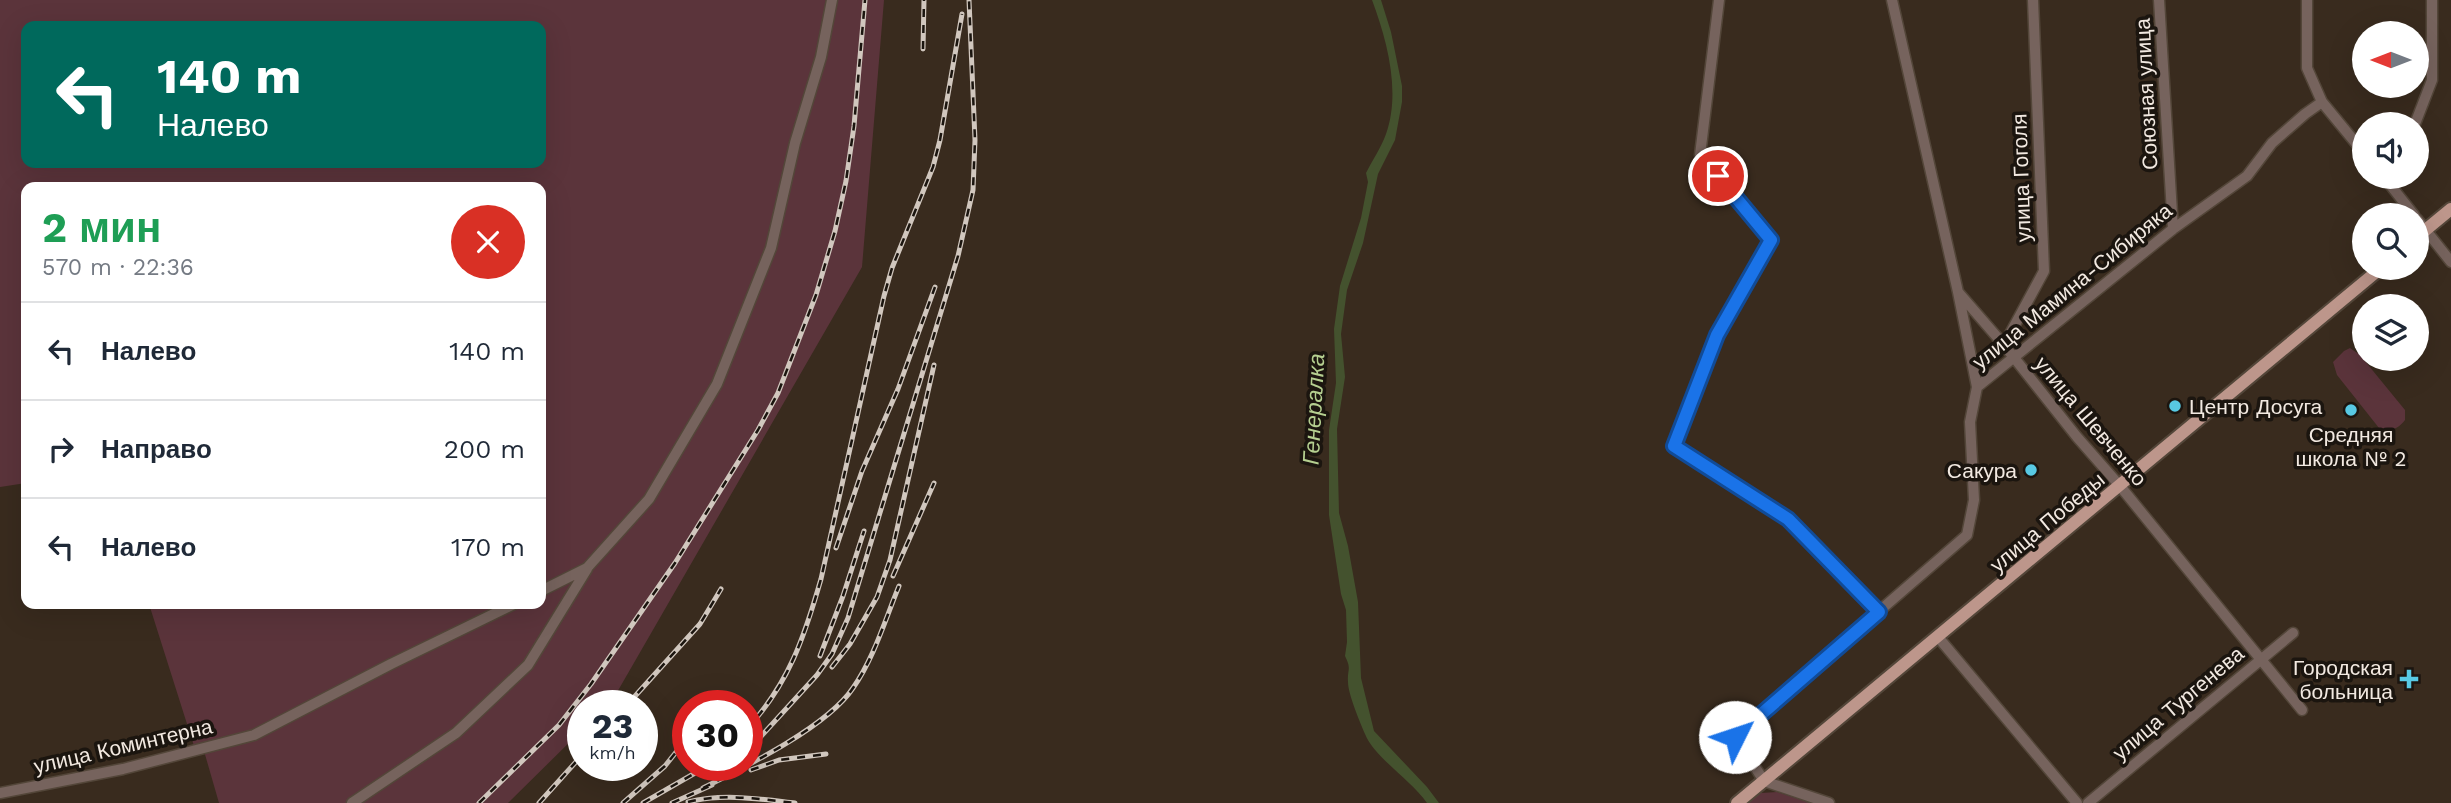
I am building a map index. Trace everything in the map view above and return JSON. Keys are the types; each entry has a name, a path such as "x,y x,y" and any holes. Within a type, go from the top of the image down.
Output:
{"main road":[{"path":"2429,220 2451,209"},
{"name":"улица Победы","path":"1737,803 2367,280"}],"street":[{"path":"352,803 456,733 528,665 587,568 649,499 717,384 771,248 795,143 821,57 832,0"},
{"path":"1719,0 1700,155 1771,240 1717,335 1674,446 1788,519 1879,612"},
{"name":"улица Шевченко","path":"1892,0 1958,292 2302,710"},
{"name":"улица Гоголя","path":"2004,345 2044,271 2033,0"},
{"name":"Союзная улица","path":"2159,0 2173,229"},
{"path":"2307,0 2307,68 2322,102 2352,138"},
{"path":"2420,112 2432,80 2432,0"},
{"name":"улица Мамина-Сибиряка","path":"1764,781 1735,737 1966,535 1974,500 1970,422 1977,387 2173,229 2247,176 2272,143 2322,102"},
{"path":"2429,237 2451,262"},
{"path":"1958,292 1977,387"},
{"path":"546,588 587,568"},
{"name":"улица Коминтерна","path":"0,793 123,769 254,735 504,609"},
{"name":"улица Тургенева","path":"2088,803 2293,633"},
{"path":"1938,637 2077,803"},
{"path":"1764,781 1829,803"}],"shaded area":[{"path":"0,0 884,0 862,267 618,690 567,690 567,745 508,803 219,803 202,744 194,746 151,609 546,609 546,182 21,182 21,484 0,487"},
{"name":"Генералка","path":"1372,0 1381,0 1391,32 1402,86 1402,102 1395,140 1378,174 1363,243 1347,290 1341,334 1345,377 1337,429 1339,513 1358,602 1361,678 1374,731 1439,803 1427,803 1384,760 1370,743 1357,715 1349,687 1349,667 1345,656 1346,610 1341,594 1329,515 1329,430 1336,383 1334,329 1340,286 1361,218 1368,182 1366,173 1386,134 1392,101 1387,49"},
{"path":"2352,349 2352,371 2373,371 2405,410 2405,420 2399,426 2390,430 2379,428 2337,375 2333,362 2344,351"},
{"path":"1777,792 1811,803 1745,803 1761,793"}],"railway":[{"path":"479,803 559,725 591,684 675,563 778,393 816,295 835,231 854,126 865,0"},
{"path":"923,49 924,0"},
{"path":"763,734 817,675 832,654 848,618 958,256 973,190 975,140 969,0"},
{"path":"763,710 793,659 815,600 884,296 892,268 933,167 940,140 962,14"},
{"path":"836,548 862,471 898,389 935,287"},
{"path":"832,667 850,644 877,597 890,560 934,365"},
{"path":"893,576 934,483"},
{"path":"820,656 864,531"},
{"path":"703,788 784,745 841,703 867,664 899,586"},
{"path":"641,690 700,624 721,589"},
{"path":"763,766 779,760 826,754"},
{"path":"623,803 672,757"},
{"path":"539,803 567,772"},
{"path":"643,803 681,781"},
{"path":"672,803 712,785"},
{"path":"688,802 728,797 795,803"}],"place":[{"name":"Центр Досуга","path":"2175,406"},
{"name":"Средняя школа № 2","path":"2351,410"},
{"name":"Сакура","path":"2031,470"},
{"name":"Городская больница","path":"2409,679"}],"route":[{"path":"1718,176 1771,240 1717,335 1674,446 1788,519 1879,612 1735,737"}]}
